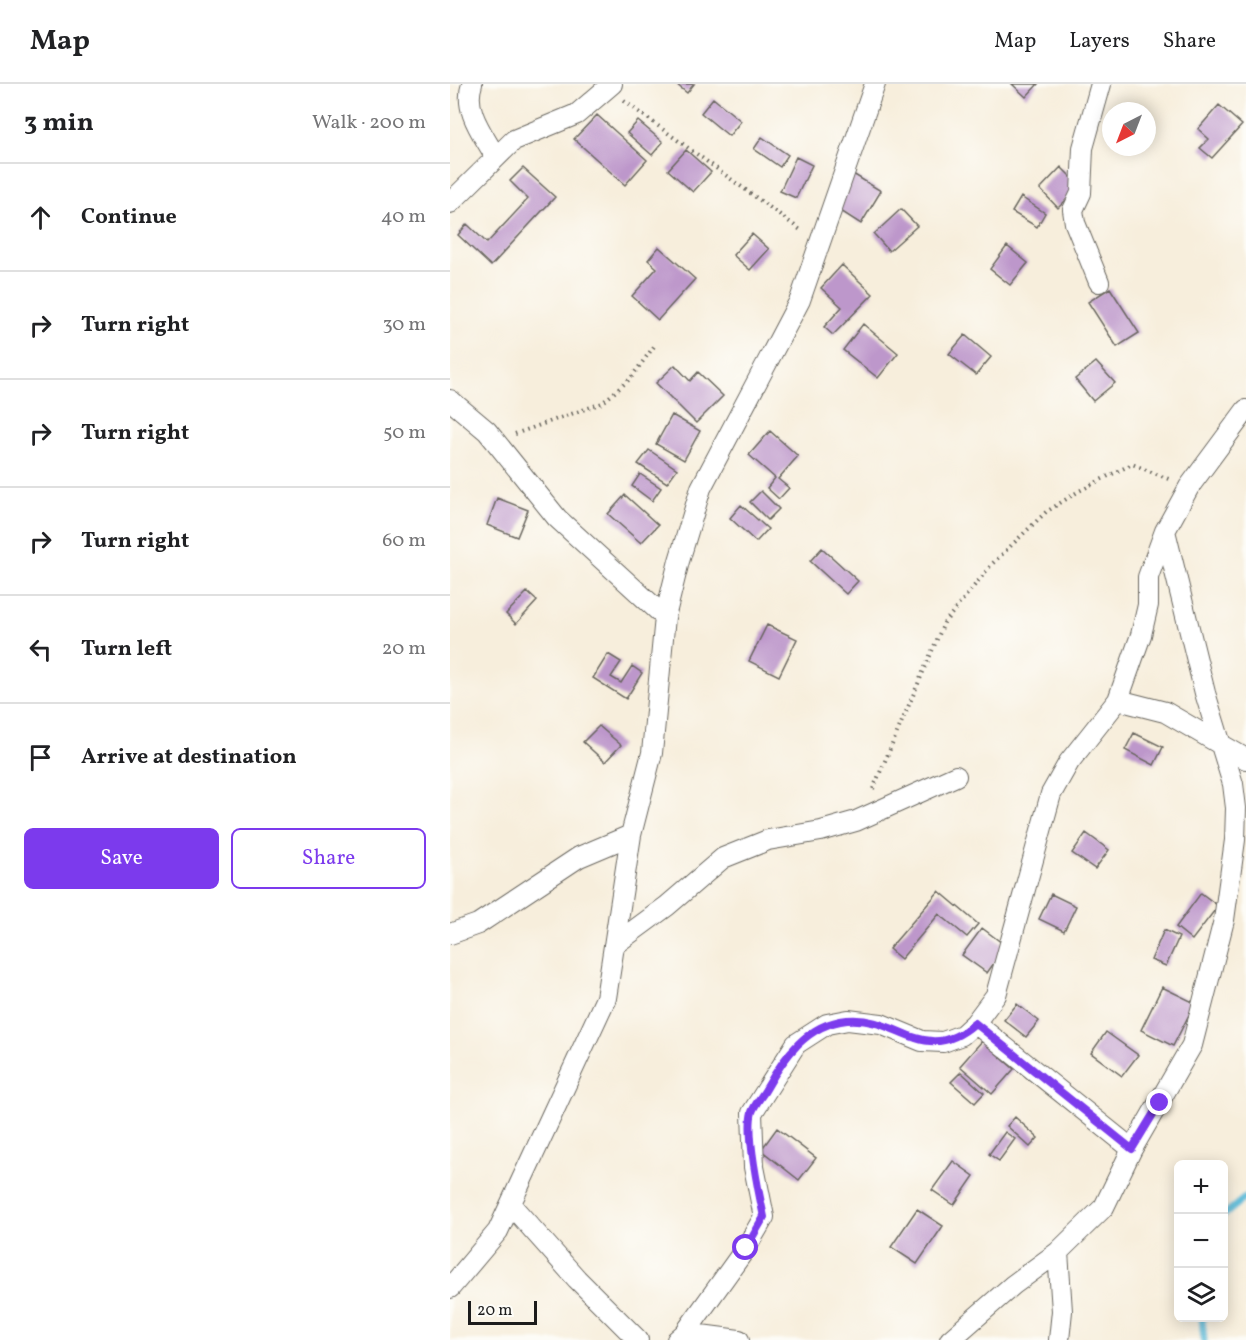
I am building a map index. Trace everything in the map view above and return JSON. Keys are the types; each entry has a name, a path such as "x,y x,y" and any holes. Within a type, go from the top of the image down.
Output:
{"street":[{"path":"472,84 471,113 495,156"},
{"path":"450,1288 498,1231 606,998 631,835 652,753 665,617 679,561 701,488 800,300 875,84"},
{"path":"1099,282 1075,223 1073,210 1081,194 1083,148 1101,84"},
{"path":"450,203 495,156 514,140 577,114 610,87"},
{"path":"451,403 495,441 557,518 665,617"},
{"path":"681,1337 746,1248 764,1217 754,1167 752,1113 796,1044 827,1024 848,1020 881,1024 922,1041 943,1042 962,1035 975,1023 996,995 1051,794 1069,762 1118,700 1141,635 1148,605 1148,577 1165,531 1189,487 1246,410"},
{"path":"950,1340 1013,1285 1058,1252 1104,1207 1132,1149 1192,1045 1224,920 1235,840 1236,808 1233,784 1205,693 1165,531"},
{"path":"1118,700 1165,712 1246,759"},
{"path":"614,945 667,906 723,858 768,840 821,831 855,821 956,776"},
{"path":"450,934 478,924 579,857 631,835"},
{"path":"975,1023 1132,1149"},
{"path":"511,1205 577,1279 638,1340"},
{"path":"1058,1252 1062,1311 1059,1340"},
{"path":"681,1337 739,1340"}],"path":[{"path":"610,87 820,243"},
{"path":"495,441 602,403 630,379 655,345"},
{"path":"855,821 879,778 944,623 992,564 1046,512 1079,491 1132,464 1189,487"}],"building":[{"path":"676,84 694,84 687,93"},
{"path":"1012,84 1038,84 1026,97"},
{"path":"713,98 741,121 729,136 701,113"},
{"path":"1219,105 1242,125 1212,158 1200,148 1209,139 1198,129"},
{"path":"597,115 647,160 625,185 574,139"},
{"path":"638,121 663,142 652,155 627,133"},
{"path":"762,137 788,155 780,167 754,149"},
{"path":"686,150 711,172 693,192 668,170"},
{"path":"796,157 812,165 796,198 780,191"},
{"path":"1061,167 1080,186 1058,208 1040,189"},
{"path":"523,168 555,197 491,266 458,235 467,224 487,243 528,199 510,181"},
{"path":"853,174 881,191 861,224 833,206"},
{"path":"1021,197 1045,213 1037,227 1012,212"},
{"path":"901,209 917,226 889,251 874,234"},
{"path":"752,234 769,249 750,270 733,255"},
{"path":"1007,246 1028,263 1010,285 990,269"},
{"path":"659,247 695,279 658,320 632,296 657,268 648,260"},
{"path":"842,265 873,294 833,335 824,327 842,307 821,288"},
{"path":"1110,288 1139,333 1117,347 1088,302"},
{"path":"863,324 898,353 878,378 843,350"},
{"path":"965,335 991,357 976,375 949,354"},
{"path":"1096,362 1115,383 1093,401 1075,379"},
{"path":"675,365 690,381 698,372 723,396 696,423 656,383"},
{"path":"672,415 700,431 684,460 656,444"},
{"path":"770,431 798,456 778,479 789,488 779,499 767,488 775,478 749,455"},
{"path":"649,450 677,469 667,483 638,464"},
{"path":"640,474 661,488 652,501 632,486"},
{"path":"761,491 779,509 768,520 750,502"},
{"path":"625,495 658,525 641,543 608,514"},
{"path":"497,498 528,510 517,537 487,525"},
{"path":"741,505 768,529 756,542 730,518"},
{"path":"822,548 858,581 846,594 810,561"},
{"path":"527,592 537,601 516,624 506,614"},
{"path":"767,625 797,639 779,676 749,661"},
{"path":"608,654 621,662 611,677 621,683 632,666 642,673 626,699 593,678"},
{"path":"599,726 621,745 605,762 583,742"},
{"path":"1134,733 1163,747 1154,765 1125,750"},
{"path":"1086,833 1109,850 1095,869 1072,853"},
{"path":"939,891 978,924 967,937 939,914 901,959 889,949"},
{"path":"1201,893 1218,906 1192,940 1176,927"},
{"path":"1051,894 1076,906 1064,931 1039,919"},
{"path":"982,928 1006,946 987,973 962,955"},
{"path":"1164,930 1179,937 1166,966 1151,960"},
{"path":"1162,987 1195,1003 1173,1046 1141,1030"},
{"path":"1017,1004 1039,1021 1026,1037 1004,1020"},
{"path":"1106,1032 1138,1055 1122,1076 1091,1053"},
{"path":"982,1041 1014,1069 992,1094 960,1066"},
{"path":"961,1072 984,1093 975,1103 951,1082"},
{"path":"1015,1117 1038,1138 1030,1147 1007,1126"},
{"path":"777,1128 816,1158 799,1180 761,1150"},
{"path":"1005,1132 1015,1139 999,1161 989,1154"},
{"path":"953,1161 974,1176 954,1205 932,1190"},
{"path":"917,1209 943,1226 917,1264 891,1247"}],"waterway":[{"path":"1225,1214 1246,1197"},
{"path":"1202,1322 1204,1340"}],"route":[{"path":"746,1248 764,1217 754,1167 752,1113 796,1044 827,1024 848,1020 881,1024 922,1041 943,1042 962,1035 975,1023 1132,1149 1160,1103"}]}
